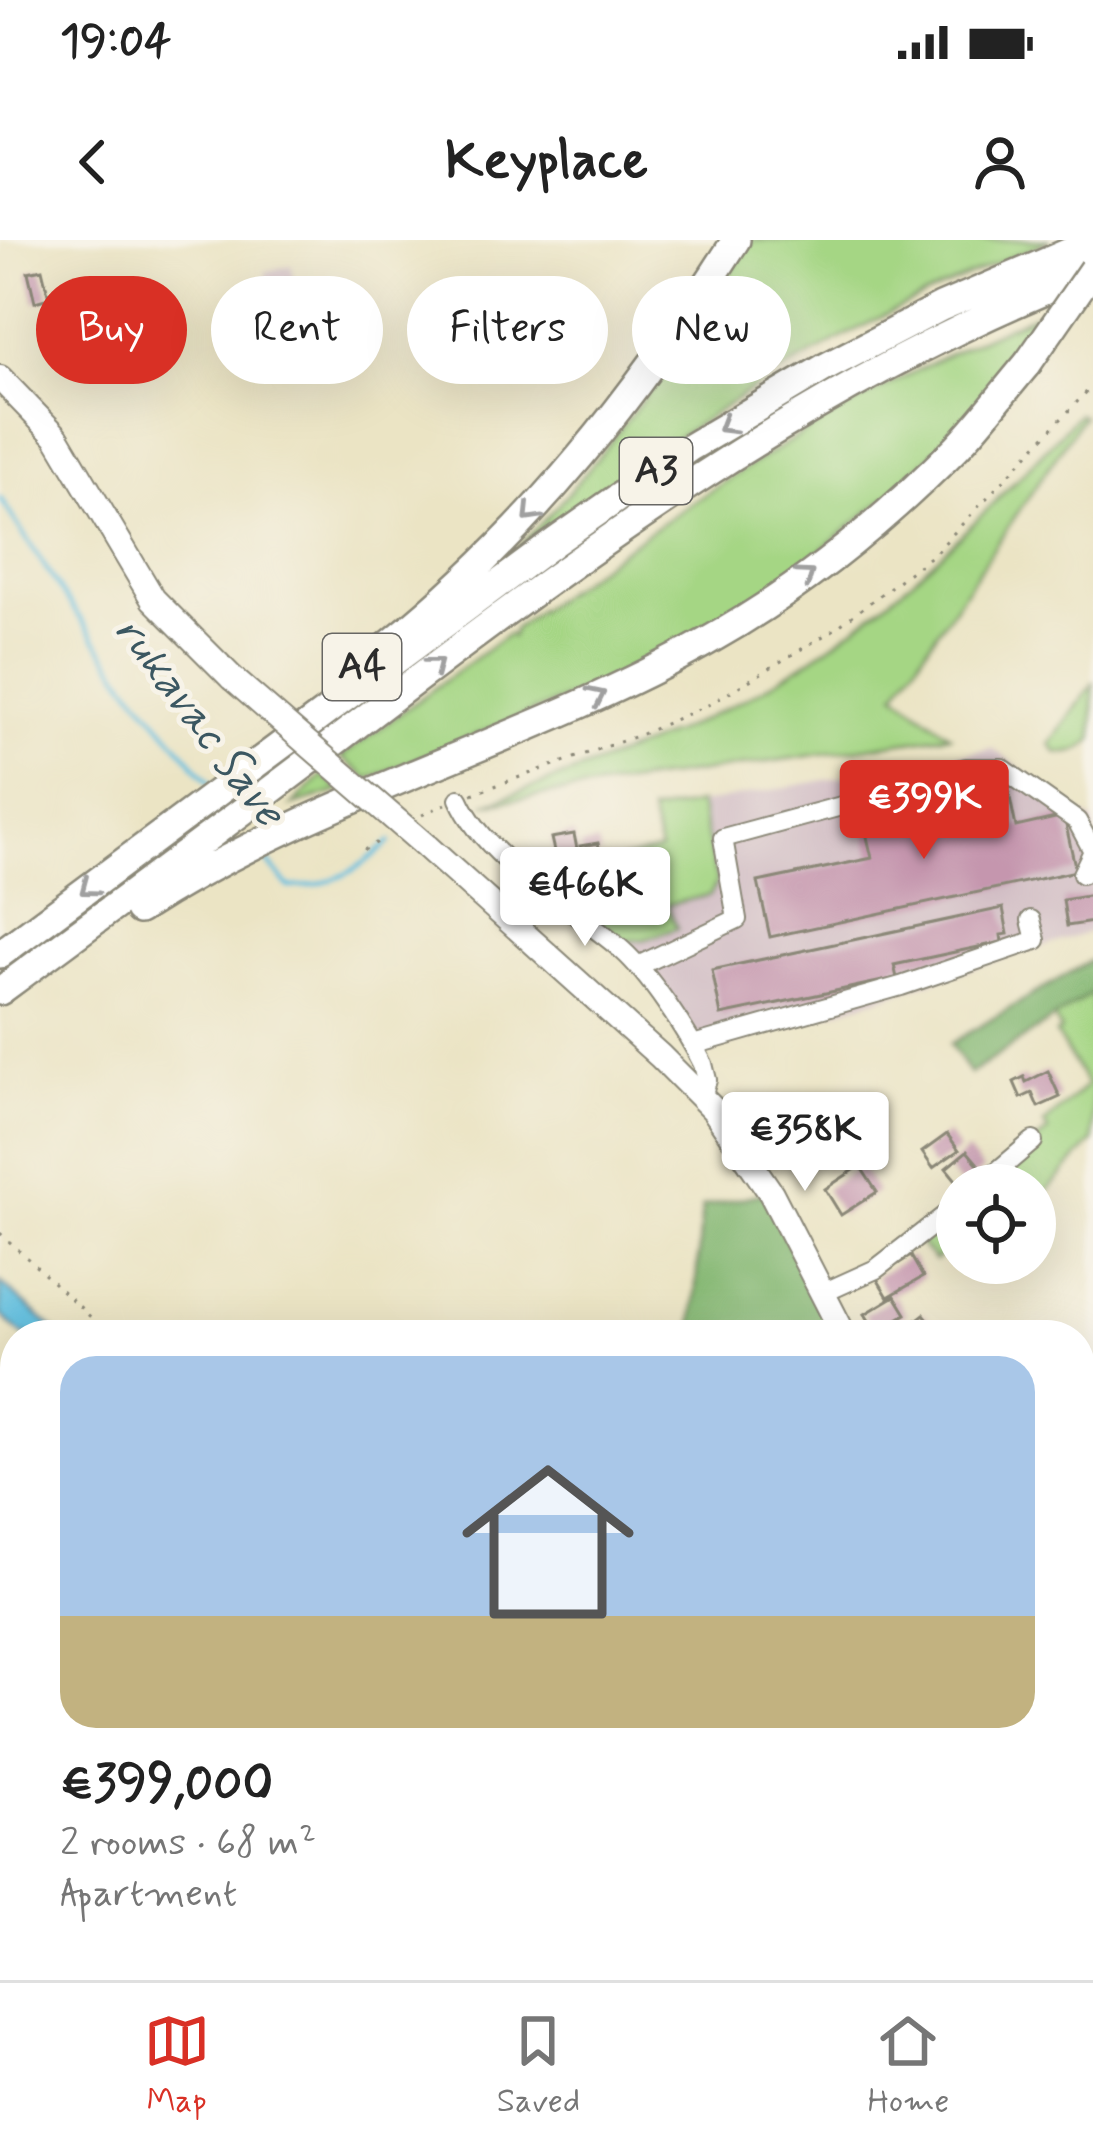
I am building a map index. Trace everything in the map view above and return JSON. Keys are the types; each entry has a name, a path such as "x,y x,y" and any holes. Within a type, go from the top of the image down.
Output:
{"highway":[{"name":"A4","path":"253,759 403,634 536,510 590,450 666,348 736,240"},
{"name":"A3","path":"0,954 253,759 689,448 824,368 940,307 1093,242"},
{"name":"A3","path":"203,856 275,787 477,632 711,468 859,381 1093,270"},
{"path":"0,995 13,995 137,911 203,856 303,823 572,707 708,641 837,555 957,446 1028,363 1093,270"}],"main road":[{"path":"0,379 56,436 153,599 232,678 426,846 702,1097 754,1165 836,1320"}],"street":[{"path":"638,966 736,919 723,838 860,801 931,775 1002,768 1077,821 1093,851 1082,874"},
{"path":"459,799 467,818 496,849 638,966 694,1045 707,1080 702,1097"},
{"path":"694,1045 901,986 1036,940 1031,920"},
{"path":"1006,1164 1033,1141"},
{"path":"823,1293 876,1269 936,1222"}],"path":[{"path":"414,820 710,704 835,629 936,552 1091,390"},
{"path":"364,850 398,830"},
{"path":"0,1233 94,1320"}],"shaded area":[{"path":"291,265 294,276 266,276 265,272"},
{"path":"992,748 1093,821 1093,931 717,1049 712,1055 625,941 676,928 665,905 710,895 715,889 699,804"}],"green space":[{"path":"751,240 1050,240 860,328 791,367 791,276 727,276"},
{"path":"1052,307 1012,365 941,446 890,495 785,579 721,622 601,684 368,779 341,757 706,493 910,374"},
{"path":"654,384 762,384 515,551 581,478"},
{"path":"1078,414 1083,416 896,693 950,735 485,804 661,738 786,675 860,623 926,568"},
{"path":"1093,684 1093,739 1076,751 1056,752 1050,744"},
{"path":"322,775 340,791 293,805"},
{"path":"699,804 717,882 710,895 666,905 677,928 625,941 554,890 623,873 618,861 660,850 650,813"},
{"path":"1093,959 1093,992 970,1074 950,1044"},
{"path":"1093,992 1093,1141 1056,1181 1056,1164 1012,1164 1048,1131 1044,1124 1087,1085 1056,1034 1061,1030 1054,1018"},
{"path":"764,1193 827,1320 693,1320 702,1207"},
{"path":"936,1229 936,1260 935,1261 919,1243"}],"water":[{"path":"0,1282 43,1320 7,1320 0,1314"}],"building":[{"path":"42,269 44,276 36,276 35,302 28,272"},
{"path":"1007,783 1016,827 1064,816 1076,871 770,937 758,882 872,858 864,824 890,819 888,809"},
{"path":"574,834 579,859 557,864 551,838"},
{"path":"598,843 601,855 583,859 580,846"},
{"path":"1093,895 1093,922 1067,926 1063,900"},
{"path":"1003,908 1008,934 1001,935 1002,942 894,965 897,978 721,1015 712,970"},
{"path":"1048,1071 1060,1097 1038,1107 1032,1093 1021,1098 1014,1082 1024,1077 1026,1082"},
{"path":"865,1121 878,1138 848,1158 833,1142"},
{"path":"947,1134 959,1150 933,1168 922,1152"},
{"path":"967,1151 978,1164 951,1164"},
{"path":"860,1166 877,1192 841,1215 825,1189"},
{"path":"911,1256 923,1277 888,1297 876,1277"},
{"path":"895,1296 906,1314 896,1320 869,1320 865,1314"}],"waterway":[{"name":"rukavac Save","path":"0,498 131,689 210,783"},
{"name":"rukavac Save","path":"262,855 289,887 304,886 344,875 390,842"}]}
